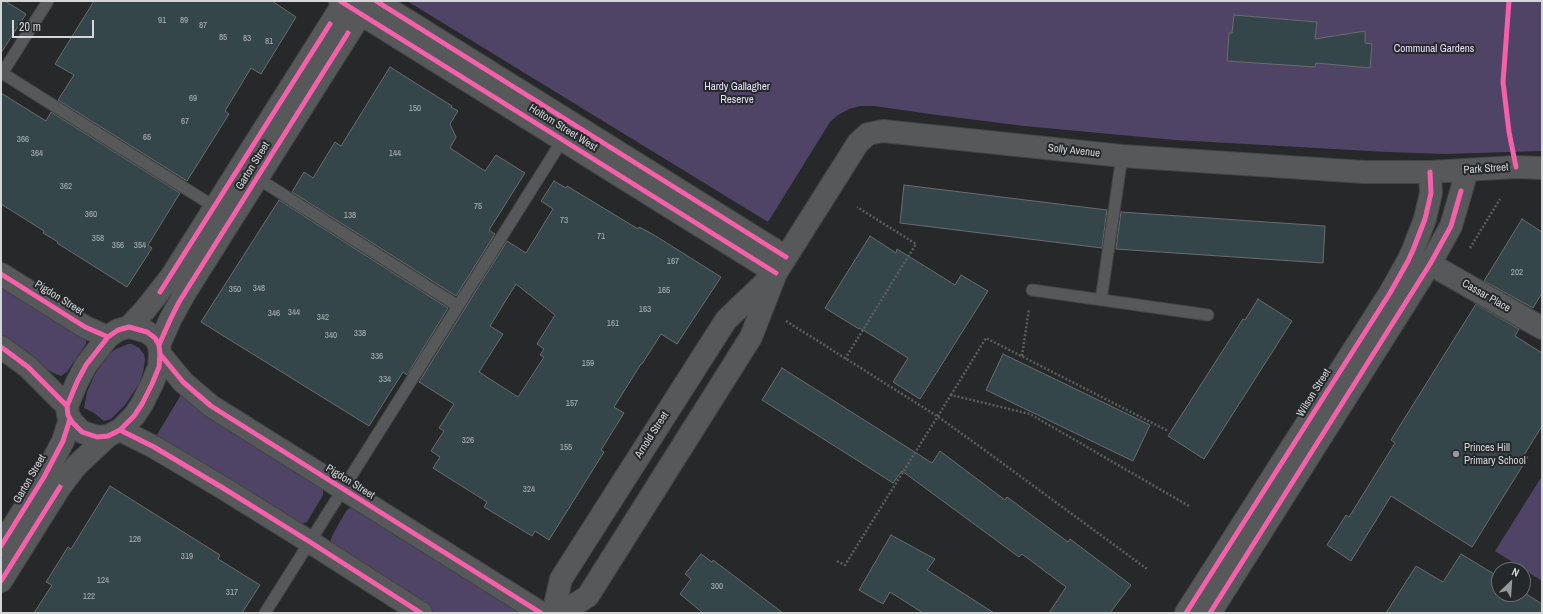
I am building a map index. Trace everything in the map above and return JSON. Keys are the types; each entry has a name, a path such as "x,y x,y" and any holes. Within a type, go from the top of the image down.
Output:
{"street":[{"name":"Holtom Street West","path":"355,4 567,132 781,265"},
{"name":"Garton Street","path":"160,349 179,302 224,212 355,4"},
{"name":"Solly Avenue","path":"781,265 858,143 868,134 883,130 1122,156 1364,172 1430,172"},
{"name":"Park Street","path":"1430,172 1516,167 1542,168"},
{"path":"1210,613 1430,264 1451,226 1467,171"},
{"name":"Wilson Street","path":"1186,613 1390,293 1408,261 1425,219 1431,193 1430,172"},
{"name":"Garton Street","path":"129,327 160,292 224,212"},
{"name":"Cassar Place","path":"1430,264 1542,328"},
{"name":"Arnold Street","path":"553,613 561,579 726,320 781,265"},
{"path":"562,613 588,596 751,337 781,265"},
{"name":"Pigdon Street","path":"1,274 85,327 108,337"},
{"path":"69,412 80,376 96,351 108,337 118,330 129,327"},
{"name":"Pigdon Street","path":"129,327 147,332 155,338 160,349 183,382 211,406 541,613"},
{"path":"1,348 28,367 69,412 72,422 82,432 97,437 114,433 154,446 310,542 421,613"},
{"path":"1,581 60,487 76,466 134,416 142,404 159,367 160,349"},
{"name":"Garton Street","path":"1,546 44,477 63,441 69,412"}],"lane":[{"path":"48,1 2,74 224,212"},
{"path":"265,613 567,132"},
{"path":"1101,300 1122,156"},
{"path":"248,173 458,306"},
{"path":"1032,290 1208,315"}],"path":[{"path":"845,359 916,244 857,207"},
{"path":"1022,356 1032,290"},
{"path":"786,321 937,416 1147,569"},
{"path":"837,561 844,565 986,338 1168,431"},
{"path":"951,395 1030,414 1189,506"}],"green space":[{"name":"Hardy Gallagher Reserve","path":"407,1 1542,1 1542,151 1445,154 1175,140 1024,126 874,106 860,106 849,109 838,115 830,122 768,222"},
{"path":"1,282 86,338 86,344 67,372 61,376 53,373 1,340"},
{"path":"128,344 132,344 139,348 144,354 145,360 143,373 139,384 125,405 111,419 104,421 94,413 84,408 87,392 95,374 109,354"},
{"path":"182,393 323,487 323,495 307,522 299,525 155,438"},
{"path":"1542,476 1542,581 1531,574 1531,562 1512,562 1495,551"},
{"path":"354,505 525,613 435,613 331,547 330,544 332,536 346,511"}],"building":[{"path":"1,1 5,1 26,14 1,53"},
{"path":"94,1 272,1 296,17 261,74 251,68 225,111 229,114 187,181 58,100 74,75 55,64"},
{"path":"1234,15 1317,22 1315,39 1365,31 1365,43 1372,44 1370,68 1316,63 1315,67 1227,61 1229,33 1232,33"},
{"path":"390,67 458,111 450,124 456,137 450,148 485,171 496,155 525,173 489,230 495,234 456,296 292,192 304,172 313,178 335,142 341,146"},
{"path":"1,93 46,121 51,112 180,193 148,245 152,248 127,287 57,243 58,242 43,233 44,231 1,204"},
{"path":"554,181 566,188 567,186 638,229 639,227 654,235 721,277 677,344 661,334 641,364 614,407 624,413 601,450 604,452 549,540 535,531 532,536 484,507 487,502 433,468 440,457 431,451 444,431 439,428 454,404 419,382 507,241 526,253 553,209 541,201","holes":["516,284 555,315 537,344 544,349 540,355 544,357 518,397 479,372 503,334 490,326"]},
{"path":"904,185 1107,210 1102,248 900,223"},
{"path":"279,200 448,308 407,375 403,372 369,426 201,322"},
{"path":"1121,212 1325,226 1323,263 1116,249"},
{"path":"1522,219 1542,232 1542,293 1533,308 1484,281"},
{"path":"870,236 896,253 897,249 955,285 961,275 988,291 920,399 893,382 908,358 825,308"},
{"path":"1258,299 1292,321 1204,459 1168,436 1243,319 1245,320"},
{"path":"1476,304 1519,329 1515,336 1542,353 1542,426 1524,455 1528,457 1472,547 1391,496 1351,561 1327,545 1346,515 1349,517 1395,443 1391,440"},
{"path":"1003,354 1150,425 1133,461 986,390"},
{"path":"782,368 932,463 940,451 1005,500 1007,497 1068,542 1070,539 1131,585 1110,613 1049,613 1066,587 1022,554 1019,557 902,471 893,483 762,400"},
{"path":"110,486 220,555 218,559 260,585 242,613 34,613 52,585 46,582 68,547 71,549"},
{"path":"891,535 935,559 927,570 994,613 923,613 890,592 883,604 859,590"},
{"path":"701,554 712,562 713,560 783,613 703,613 680,594 691,579 685,574"},
{"path":"1461,554 1491,572 1491,602 1531,602 1531,597 1542,604 1542,613 1386,613 1416,566 1443,582"}],"cycle path":[{"path":"340,1 776,273"},
{"path":"376,1 786,257"},
{"path":"1509,1 1503,82 1509,132 1516,167"},
{"path":"160,292 330,24"},
{"path":"159,345 179,302 348,33"},
{"path":"1186,613 1390,293 1408,261 1425,219 1431,193 1430,172"},
{"path":"1210,613 1430,264 1451,226 1461,191"},
{"path":"1,274 85,327 108,337"},
{"path":"1,347 28,367 67,406 68,415 72,422 82,432 97,437 108,436 120,430 134,416 142,404 159,367 159,345 155,338 147,332 129,327 118,330 108,337 86,365 67,406"},
{"path":"160,354 183,382 211,406 541,613"},
{"path":"1,546 44,477 63,441 70,419"},
{"path":"120,430 154,447 223,488 421,613"},
{"path":"1,581 60,487"}],"place":[{"name":"Princes Hill Primary School","path":"1456,454"}],"park label":[{"name":"Communal Gardens","path":"1434,49"}]}
